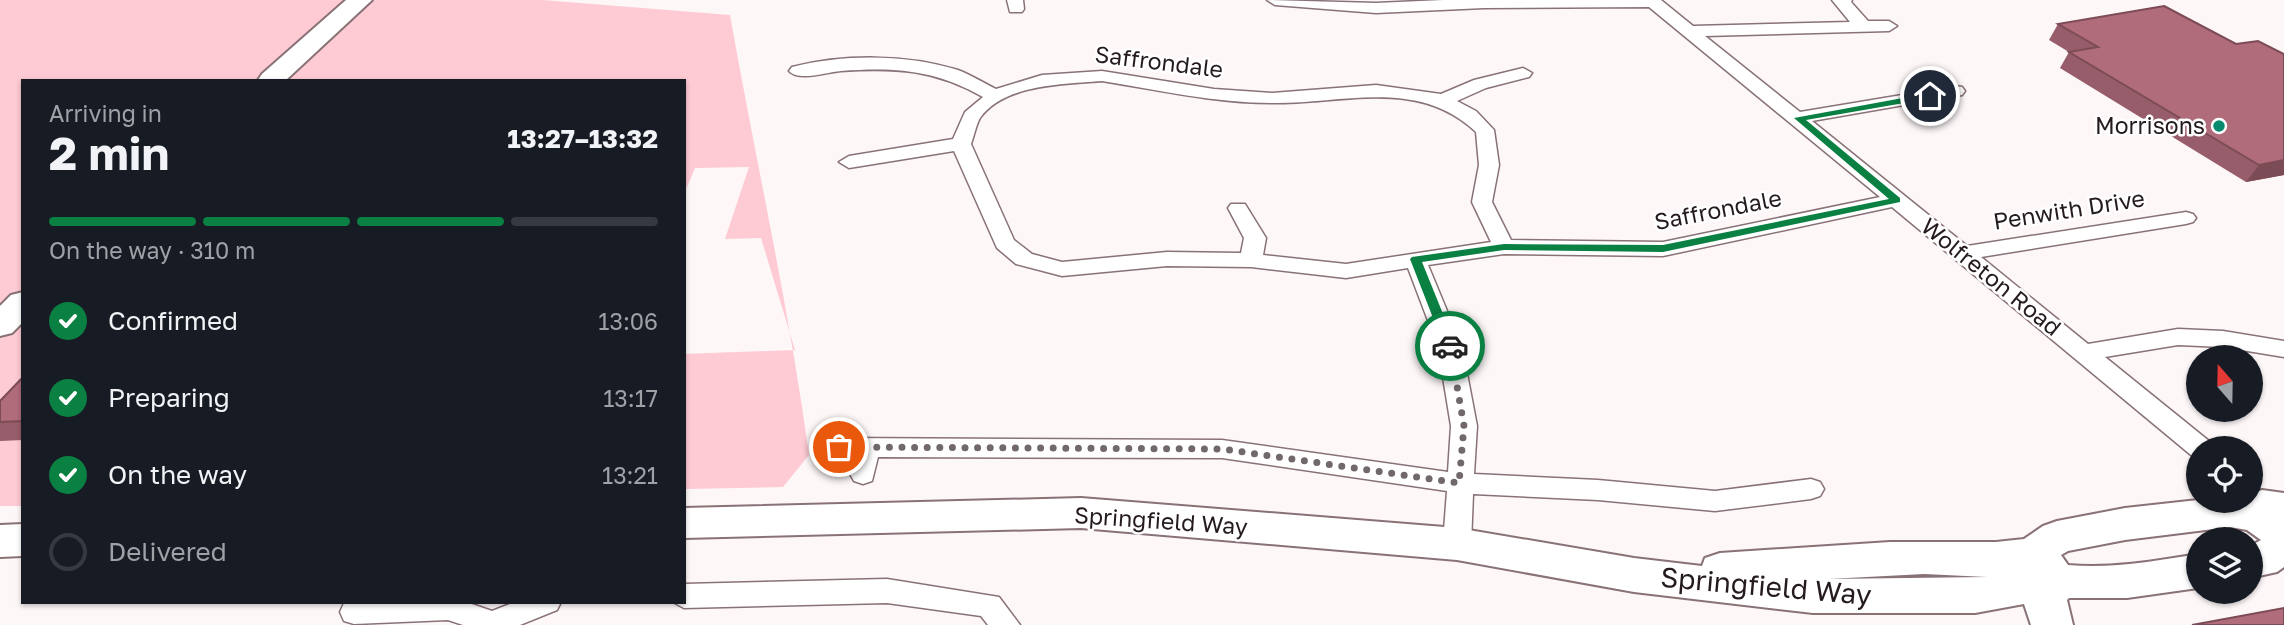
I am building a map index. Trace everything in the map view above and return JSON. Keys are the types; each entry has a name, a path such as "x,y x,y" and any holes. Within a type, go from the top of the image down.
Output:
{"main road":[{"path":"272,79 360,0"},
{"path":"0,325 21,305"},
{"name":"Springfield Way","path":"2035,583 2057,537 2125,524 2230,512 2272,517 2263,560"},
{"name":"Springfield Way","path":"686,523 1081,513 1457,544 1634,575 1814,596 1975,596 2035,583 2140,580 2186,573"},
{"path":"0,541 21,540"}],"street":[{"path":"1275,0 1376,8 1484,3 1652,1"},
{"path":"1844,0 1840,0 1863,26"},
{"name":"Wolfreton Road","path":"1652,1 2186,437"},
{"path":"1691,31 1889,26"},
{"path":"798,71 816,62 897,64 952,75 995,96"},
{"path":"1443,100 1480,84 1526,72"},
{"name":"Saffrondale","path":"1504,247 1482,202 1489,165 1485,130 1469,115 1443,100 1376,89 1272,97 1214,94 1102,76 1042,80 995,96 972,116 961,144 1004,243 1024,259 1062,269 1167,259 1251,260 1346,271 1504,247 1663,249 1897,200"},
{"path":"1798,118 1956,92"},
{"path":"844,162 961,144"},
{"path":"1238,208 1255,238 1251,260"},
{"name":"Penwith Drive","path":"1961,254 2186,218"},
{"path":"1415,259 1450,347 1464,426 1457,544"},
{"path":"2084,353 2178,337 2223,339 2284,349"},
{"path":"839,447 1222,449 1459,483 1598,490 1715,501 1811,489"},
{"path":"863,474 867,447"},
{"path":"686,596 887,592 989,606 1005,625"},
{"path":"354,611 449,608 493,624 542,604"}],"shaded area":[{"path":"0,0 542,0 730,15 790,333 761,238 725,239 749,167 695,168 686,189 686,79 21,79 21,506 0,506"},
{"path":"793,350 809,455 783,487 686,489 686,354"}],"building":[{"name":"Morrisons","path":"2164,6 2236,44 2258,41 2284,54 2284,160 2259,165 2069,52 2098,47 2058,24"},
{"path":"21,379 21,421 0,422 0,401"},
{"path":"2284,608 2284,625 2192,625"}],"way so far":[{"path":"839,447 1078,446 1222,449 1349,465 1459,483 1464,426 1450,346"}],"place":[{"name":"Morrisons","path":"2219,126"}],"route":[{"path":"1450,346 1415,259 1504,247 1663,249 1897,200 1798,118 1930,96"}]}
